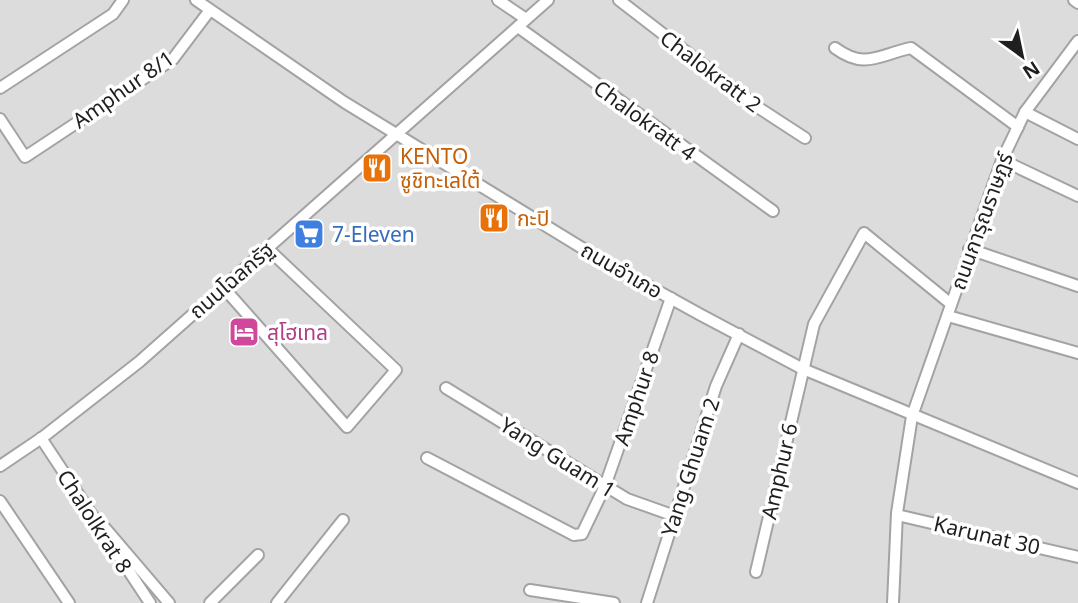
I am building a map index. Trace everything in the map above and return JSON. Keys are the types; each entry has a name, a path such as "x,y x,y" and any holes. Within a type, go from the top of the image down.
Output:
{"street":[{"path":"0,88 113,14 123,0"},
{"name":"ถนนอำเภอ","path":"196,0 305,77 605,262 803,369 1078,483"},
{"name":"Chalokratt 4","path":"498,0 522,23 773,211"},
{"name":"ถนนโฉลกรัฐ","path":"0,466 41,438 139,362 548,0"},
{"name":"Chalokratt 2","path":"619,0 759,108 805,138"},
{"name":"Amphur 8/1","path":"0,119 24,157 173,59 210,10"},
{"name":"ถนนการุณราษฏร์","path":"893,603 897,515 912,416 1002,160 1025,113 1078,41"},
{"path":"835,48 849,59 864,62 911,48 1018,127"},
{"path":"1066,59 1078,66"},
{"path":"1025,113 1078,139"},
{"path":"1002,160 1078,196"},
{"name":"Amphur 6","path":"756,572 816,319 864,233 949,310"},
{"path":"223,287 348,428 396,370 268,248"},
{"path":"969,249 1078,286"},
{"name":"Amphur 8","path":"427,458 534,515 580,535 605,486 671,298"},
{"path":"949,310 1078,353"},
{"name":"Yang Ghuam 2","path":"647,603 716,386 739,334"},
{"name":"Yang Guam 1","path":"446,388 605,486 639,505 675,516"},
{"name":"Chalolkrat 8","path":"41,438 150,603"},
{"path":"0,502 69,603"},
{"name":"Karunat 30","path":"897,515 1078,557"},
{"path":"92,517 114,537 169,603"},
{"path":"277,603 343,520"},
{"path":"210,603 258,555"},
{"path":"530,590 614,603"}],"shaded area":[{"path":"0,0 1078,0 1078,603 0,603"}],"place":[{"name":"KENTO ซูชิทะเลใต้","path":"377,168"},
{"name":"กะปิ","path":"494,218"},
{"name":"7-Eleven","path":"309,234"},
{"name":"สุโฮเทล","path":"244,332"}]}
